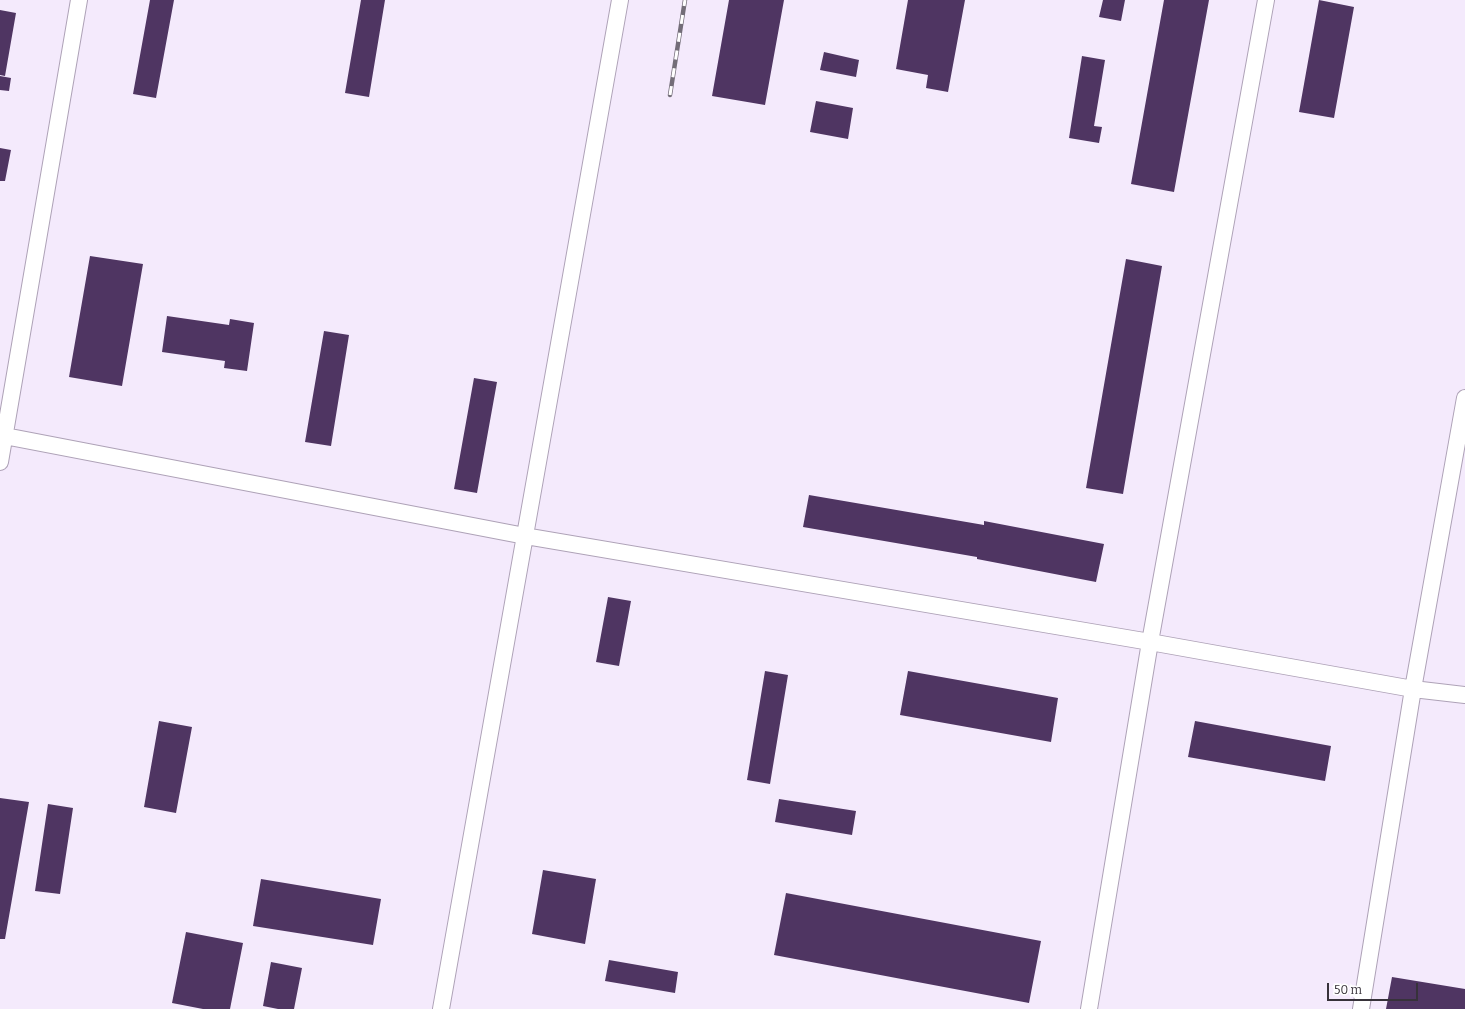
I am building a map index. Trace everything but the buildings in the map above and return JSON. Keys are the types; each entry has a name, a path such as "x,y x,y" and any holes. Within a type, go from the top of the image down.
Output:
{"lane":[{"path":"0,462 2,436 79,0"},
{"path":"441,1009 620,0"},
{"path":"1089,1009 1150,642 1266,0"},
{"path":"1361,1009 1413,690 1465,398"},
{"path":"2,436 525,536 1150,642 1413,690 1465,694"}],"railway":[{"path":"670,95 685,0"}]}
